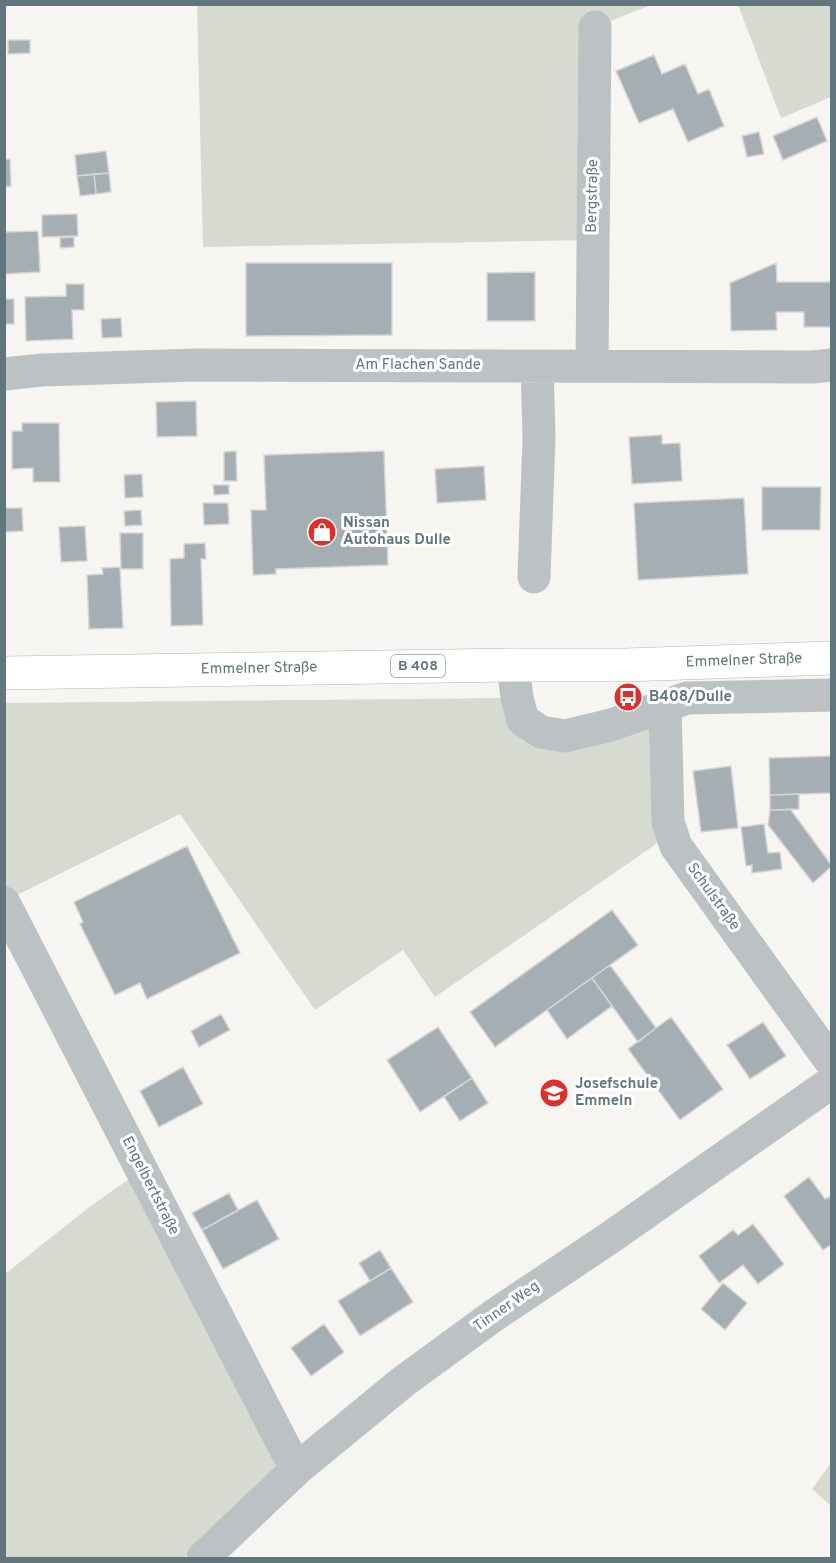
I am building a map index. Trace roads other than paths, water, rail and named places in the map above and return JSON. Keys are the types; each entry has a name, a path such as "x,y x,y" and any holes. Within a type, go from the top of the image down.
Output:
{"main road":[{"name":"Emmelner Straße","path":"4,674 626,665 831,658"}],"street":[{"name":"Bergstraße","path":"592,366 595,27"},
{"name":"Am Flachen Sande","path":"4,374 42,370 195,365 812,367 831,365"},
{"path":"534,577 539,438 537,366"},
{"path":"513,665 517,698 523,720 541,732 565,736 611,725 687,698 831,695"},
{"name":"Schulstraße","path":"665,706 668,822 676,846 831,1063"},
{"name":"Engelbertstraße","path":"4,903 281,1440 298,1468"},
{"name":"Tinner Weg","path":"204,1558 298,1468 404,1381 493,1316 608,1239 831,1082"}],"place":[{"name":"Nissan Autohaus Dulle","path":"322,532"},
{"name":"B408/Dulle","path":"628,697"},
{"name":"Josefschule Emmeln","path":"554,1093"}]}
